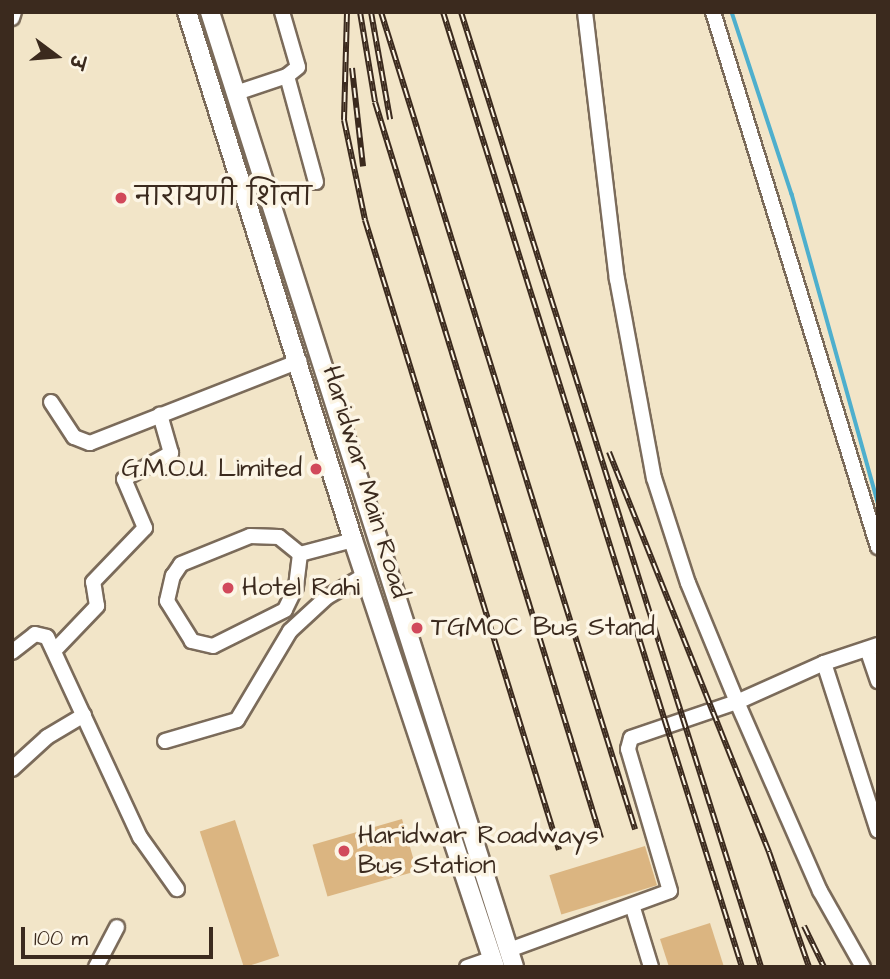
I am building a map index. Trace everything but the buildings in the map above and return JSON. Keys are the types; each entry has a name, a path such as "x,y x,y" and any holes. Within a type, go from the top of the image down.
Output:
{"main road":[{"name":"Haridwar Main Road","path":"187,12 280,300 353,540 481,892"},
{"name":"Haridwar Main Road","path":"210,12 300,293 503,960"},
{"path":"280,300 300,293"}],"street":[{"path":"12,18 14,12"},
{"path":"236,93 296,71 298,61 282,12"},
{"path":"585,12 615,268 643,429 688,583 820,891 863,967"},
{"path":"713,12 878,547"},
{"path":"287,76 316,182"},
{"path":"51,402 74,437 90,443 299,361"},
{"path":"55,650 97,606 93,582 145,528 124,479 171,453 160,415"},
{"path":"265,536 290,542 300,554 296,587 285,610 213,646 192,640 167,601 173,576 181,564 216,548 265,536"},
{"path":"300,554 353,540"},
{"path":"165,741 237,720 290,631 327,597 365,575"},
{"path":"12,652 41,634 55,650 141,837 177,889"},
{"path":"467,967 503,960 670,891 628,749 631,738 737,702 824,663 872,647 878,681"},
{"path":"824,663 878,831"},
{"path":"12,769 47,737 84,715"},
{"path":"633,908 652,967"},
{"path":"96,967 117,927"}],"waterway":[{"path":"732,12 792,194 878,503"}],"railway":[{"path":"347,12 344,120 365,220 559,850"},
{"path":"360,12 375,102 601,838"},
{"path":"371,12 390,119"},
{"path":"381,12 635,829"},
{"path":"443,12 742,967"},
{"path":"461,12 761,967"},
{"path":"352,68 363,166"},
{"path":"609,452 769,852 809,967"},
{"path":"804,926 824,967"}],"place":[{"name":"नारायणी शिला","path":"121,198"},
{"name":"G.M.O.U. Limited","path":"316,469"},
{"name":"Hotel Rahi","path":"228,588"},
{"name":"TGMOC Bus Stand","path":"417,628"},
{"name":"Haridwar Roadways Bus Station","path":"344,851"}]}
